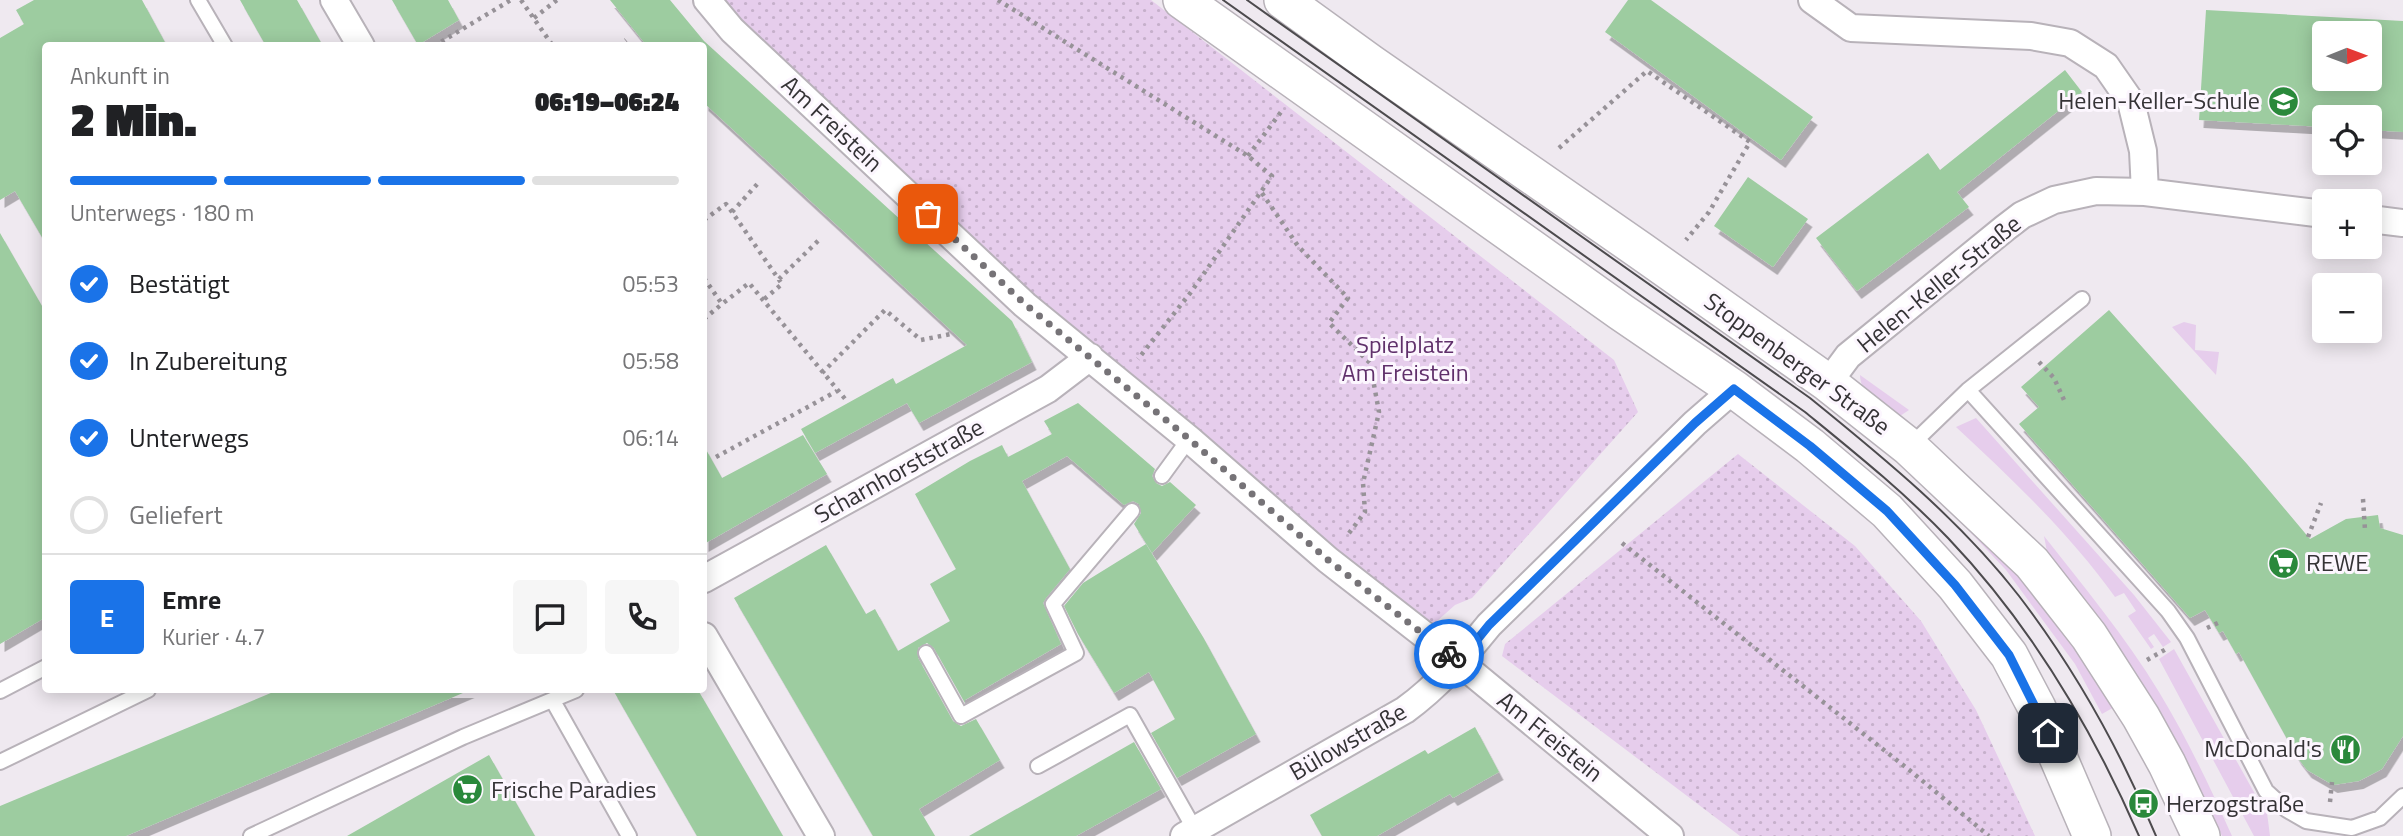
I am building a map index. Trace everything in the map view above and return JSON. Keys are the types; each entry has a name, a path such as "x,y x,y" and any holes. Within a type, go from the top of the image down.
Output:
{"main road":[{"path":"1182,0 1734,389 1810,446 1887,511 1955,585 2009,655 2037,708 2092,836"},
{"name":"Stoppenberger Straße","path":"1283,0 1828,383 1909,447 2032,563 2089,636 2141,716 2201,836"}],"street":[{"path":"334,0 359,42"},
{"name":"Am Freistein","path":"707,0 732,30 1026,305 1189,439 1328,560 1459,662 1658,833"},
{"path":"1812,0 1851,28 2031,36 2070,43 2106,66 2131,102 2143,151 2144,192"},
{"name":"Helen-Keller-Straße","path":"1828,383 1848,356 2022,215 2054,200 2096,191 2144,192 2312,213"},
{"path":"2382,220 2403,223"},
{"name":"Scharnhorststraße","path":"707,577 1048,388 1090,357"},
{"name":"Bülowstraße","path":"1190,833 1405,710 1426,694 1459,662 1489,625 1695,423 1734,389"},
{"path":"707,641 821,836"}],"lane":[{"path":"198,0 223,42"},
{"path":"1909,447 1968,390 2082,299"},
{"path":"1968,390 2168,611 2187,638 2266,791 2287,810 2306,821 2352,828 2380,818 2403,796"},
{"path":"1162,476 1189,439"},
{"path":"926,653 961,716 1076,653 1053,604 1132,511"},
{"path":"0,691 42,669"},
{"path":"0,762 142,693"},
{"path":"251,836 463,737 570,693"},
{"path":"553,701 629,836"},
{"path":"1038,766 1130,715 1190,833"}],"path":[{"path":"441,42 511,0"},
{"path":"521,0 550,42"},
{"path":"534,18 556,0"},
{"path":"998,0 1248,156 1272,176 1191,292 1120,381"},
{"path":"1559,148 1647,71 1750,142 1709,212 1678,249"},
{"path":"1248,156 1281,111"},
{"path":"732,212 760,181"},
{"path":"1262,193 1298,246 1348,298 1329,323 1370,363 1379,412 1363,483 1365,512"},
{"path":"707,218 726,204 779,279 782,284 762,302"},
{"path":"779,279 821,238"},
{"path":"707,282 722,304"},
{"path":"707,316 749,284 846,400"},
{"path":"822,373 885,310 921,340 951,334"},
{"path":"2043,367 2054,378 2064,400"},
{"path":"716,457 837,391"},
{"path":"2363,499 2365,530"},
{"path":"2308,537 2321,503"},
{"path":"1622,543 1989,836"}],"green space":[{"name":"Spielplatz Am Freistein","path":"714,0 1151,0 1614,360 1638,412 1472,598 1455,605 1426,631 1128,383"},
{"path":"2184,322 2196,325 2195,350 2219,352 2216,375 2172,327"},
{"path":"1860,375 1909,410 1900,416 1879,406 1864,389"},
{"path":"1976,418 2134,595 2171,642 2163,647 2154,634 2148,638 2154,647 2151,649 2128,616 2136,611 2124,593 2115,597 2060,530 1956,427"},
{"path":"1738,454 1855,546 1921,621 1976,710 2035,836 1740,836 1502,656 1505,644"},
{"path":"1938,498 2026,582 2116,706 2102,714 2075,664 2006,570"},
{"path":"2044,536 2146,671 2198,763 2232,836 2222,836 2176,740 2112,637 2048,557"},
{"path":"2174,649 2255,794 2266,805 2270,836 2254,836 2159,659"}],"building":[{"path":"34,0 142,0 165,42 42,42 42,237 15,191 0,200 0,38 24,24 16,10"},
{"path":"240,0 297,0 321,42 264,42"},
{"path":"392,0 448,0 459,20 423,42 416,42"},
{"path":"610,0 670,0 705,42 644,42"},
{"path":"1628,0 1651,0 1813,117 1781,160 1605,32"},
{"name":"Helen-Keller-Schule","path":"2206,10 2403,21 2403,132 2382,131 2382,105 2312,105 2312,126 2199,120"},
{"path":"707,44 1012,321 1032,362 919,423 907,403 815,453 801,429 893,378 896,384 967,345 707,106"},
{"path":"2065,70 2082,92 1957,192 1969,207 1857,291 1816,238 1928,153 1940,170"},
{"path":"1748,177 1808,219 1773,267 1714,226"},
{"path":"0,233 42,306 42,619 0,644"},
{"path":"2109,310 2247,464 2310,539 2346,519 2378,515 2380,528 2403,535 2403,736 2382,769 2359,781 2333,785 2307,770 2297,757 2239,652 2236,654 2223,631 2219,633 2205,610 2190,618 2019,424 2039,407 2021,387"},
{"path":"1078,403 1155,469 1152,476 1156,483 1162,486 1170,482 1196,505 1152,553 1134,524 1141,513 1139,504 1133,501 1124,505 1067,456 1022,481 1070,569 1043,603 1061,644 965,700 965,703 934,648 927,643 918,648 918,658 953,721 961,726 976,719 1000,760 919,809 935,836 873,836 734,598 826,545 866,614 875,609 898,651 950,621 930,584 956,569 915,494 1002,445 1008,457 1052,434 1044,421"},
{"path":"803,435 827,474 707,542 707,451 722,478"},
{"path":"1146,544 1203,637 1256,734 1177,778 1151,733 1175,719 1149,672 1114,693 1064,606 1083,583"},
{"path":"271,693 463,693 126,836 0,836 0,806"},
{"path":"615,693 700,693 783,836 697,836"},
{"path":"1475,727 1499,772 1453,798 1450,794 1377,836 1322,836 1310,815 1425,750 1428,754"},
{"path":"1134,742 1161,789 1076,836 969,836"},
{"name":"Frische Paradies","path":"489,755 535,836 347,836"}],"tram line":[{"path":"1223,0 1805,412 1914,505 1978,571 2032,642 2080,717 2139,836"},
{"path":"1247,0 1810,398 1920,491 1996,568 2059,652 2112,742 2156,836"}],"way so far":[{"path":"928,214 1026,305 1189,439 1328,560 1449,654"}],"place":[{"name":"Helen-Keller-Schule","path":"2283,101"},
{"name":"REWE","path":"2283,563"},
{"name":"McDonald's","path":"2345,749"},
{"name":"Frische Paradies","path":"468,790"},
{"name":"Herzogstraße","path":"2143,804"}],"route":[{"path":"1449,654 1459,662 1489,625 1695,423 1734,389 1810,446 1887,511 1955,585 2009,655 2048,733"}]}
